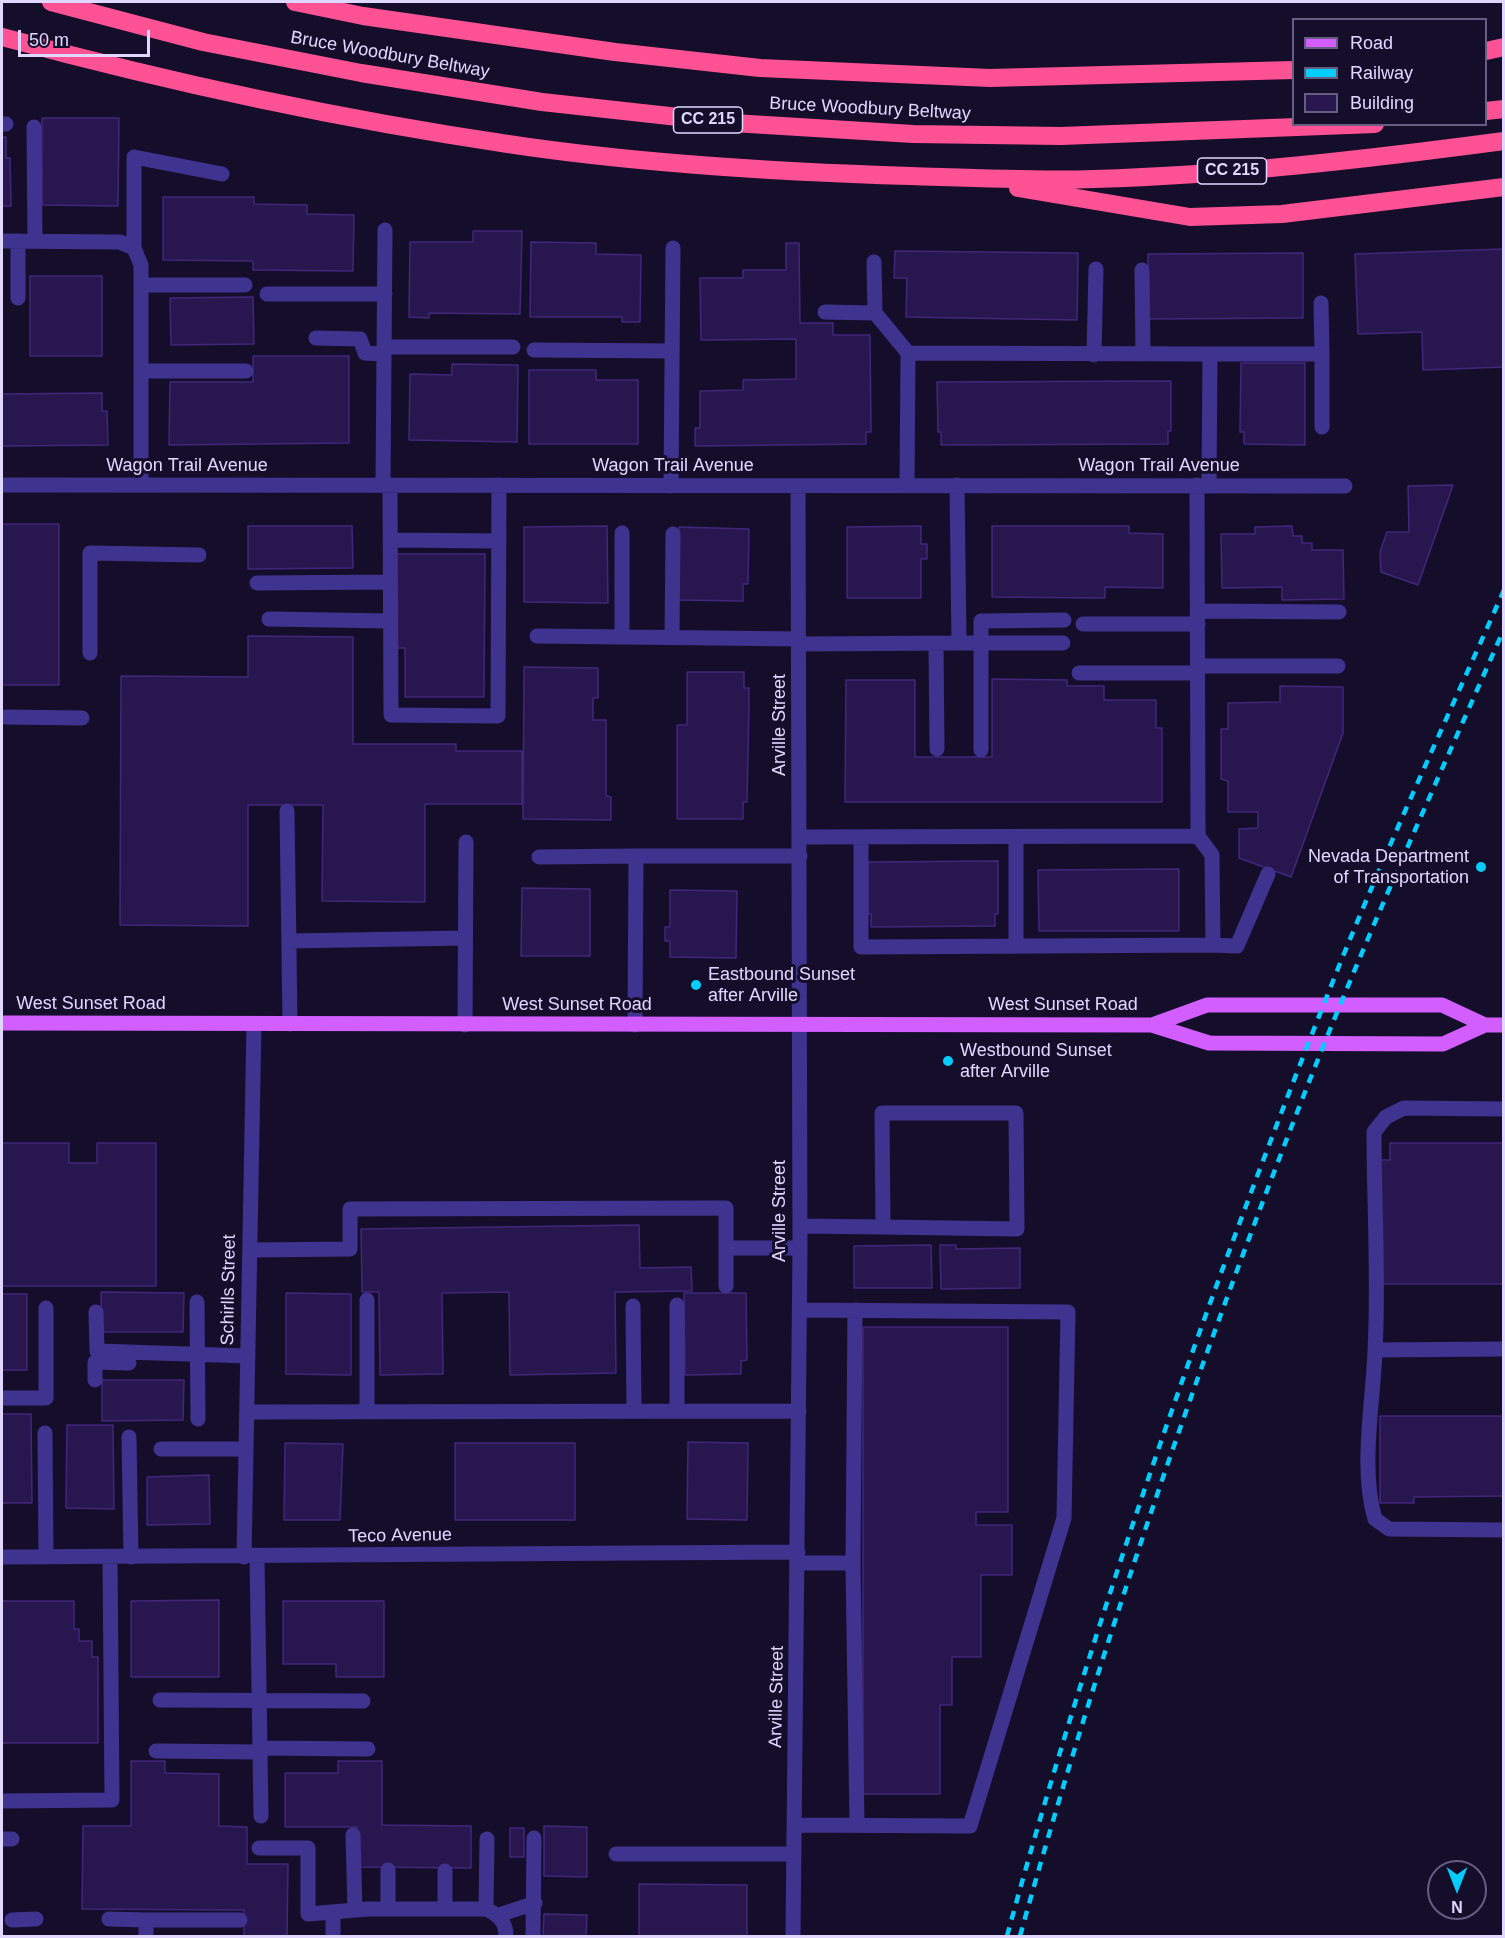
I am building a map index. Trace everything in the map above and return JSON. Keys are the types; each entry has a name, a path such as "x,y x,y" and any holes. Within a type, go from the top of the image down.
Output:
{"highway":[{"name":"Bruce Woodbury Beltway","path":"51,2 203,42 361,73 542,102 733,123 914,134 1061,136 1324,126"},
{"name":"Bruce Woodbury Beltway","path":"295,2 363,16 592,49 760,68 990,78 1292,70"},
{"name":"CC 215","path":"2,37 108,66 236,94 509,145 718,167 958,177 1090,179 1163,176 1312,164 1503,141"},
{"path":"1487,52 1503,49"},
{"path":"1487,111 1503,109"},
{"path":"958,177 1190,217 1282,214 1503,187"}],"main road":[{"name":"West Sunset Road","path":"1152,1025 1207,1005 1442,1005 1485,1025"},
{"name":"West Sunset Road","path":"2,1023 1152,1025 1209,1043 1432,1044 1443,1044 1485,1025 1503,1025"}],"street":[{"path":"34,127 35,241"},
{"path":"141,485 141,265 134,248 134,157 222,174"},
{"path":"385,230 384,351 386,485 390,540 390,715 498,716 499,485"},
{"path":"2,241 120,242 134,248"},
{"path":"18,241 18,298"},
{"path":"671,486 673,248"},
{"path":"874,262 875,313 908,354 907,484"},
{"path":"1094,355 1096,269"},
{"path":"1142,270 1143,354"},
{"path":"141,285 245,285"},
{"path":"267,294 385,294"},
{"path":"1321,303 1322,427"},
{"path":"825,312 875,313"},
{"path":"316,338 360,339 365,353 513,347"},
{"path":"534,350 672,351"},
{"path":"908,354 1322,354"},
{"path":"1210,354 1198,618 1198,836 1212,855 1213,945"},
{"path":"141,371 246,371"},
{"name":"Wagon Trail Avenue","path":"2,485 1345,486"},
{"path":"957,485 959,643"},
{"name":"Arville Street","path":"793,1936 800,1310 798,486"},
{"path":"622,533 622,637"},
{"path":"672,637 673,534"},
{"path":"390,540 499,541"},
{"path":"90,653 90,553 199,555"},
{"path":"257,583 390,582"},
{"path":"1083,624 1339,612"},
{"path":"269,620 390,621"},
{"path":"981,750 981,621 1064,620"},
{"path":"537,636 936,644 1063,643"},
{"path":"936,644 937,748"},
{"path":"1079,673 1338,666"},
{"path":"6,717 82,718"},
{"path":"287,812 290,1024"},
{"path":"800,837 1198,836"},
{"path":"861,837 861,947 1237,946 1268,874"},
{"path":"1016,837 1016,946"},
{"path":"465,1024 466,842"},
{"path":"635,1025 636,856"},
{"path":"539,857 800,856"},
{"path":"289,941 465,938"},
{"name":"Schirlls Street","path":"254,1024 246,1449 260,1701 261,1816"},
{"path":"1503,1109 1404,1108 1386,1117 1374,1132 1375,1350 1370,1417 1370,1502 1375,1519 1389,1529 1503,1530"},
{"path":"800,1226 1017,1229 1016,1113 882,1113 883,1227"},
{"path":"250,1250 350,1249 350,1209 726,1208 726,1286"},
{"path":"726,1248 800,1248"},
{"path":"368,1300 368,1412"},
{"path":"197,1302 198,1419"},
{"path":"677,1305 677,1411"},
{"path":"633,1306 634,1411"},
{"path":"2,1398 46,1398 46,1308"},
{"path":"794,1825 970,1826 1064,1518 1068,1312 800,1310"},
{"path":"855,1310 853,1563 857,1825"},
{"path":"96,1312 97,1351 198,1359"},
{"path":"1375,1350 1503,1349"},
{"path":"95,1380 95,1362 248,1356"},
{"path":"247,1412 799,1410"},
{"path":"45,1433 46,1557"},
{"path":"129,1437 131,1557"},
{"path":"161,1449 246,1449"},
{"name":"Teco Avenue","path":"2,1557 798,1557 853,1563"},
{"path":"2,1801 112,1800 110,1557"},
{"path":"160,1700 363,1701"},
{"path":"156,1750 368,1749"},
{"path":"353,1835 355,1910"},
{"path":"533,1936 534,1838"},
{"path":"488,1839 493,1912 506,1929 506,1936"},
{"path":"259,1848 308,1848 308,1914 388,1909 493,1912 535,1903"},
{"path":"615,1854 794,1854"},
{"path":"388,1870 388,1909"},
{"path":"445,1871 445,1909"},
{"path":"333,1912 333,1936"},
{"path":"12,1920 36,1919"},
{"path":"109,1919 240,1920"},
{"path":"146,1920 146,1936"}],"building":[{"path":"42,118 119,118 118,206 42,205"},
{"path":"2,137 6,137 6,158 10,158 11,206 2,206"},
{"path":"163,197 254,197 254,204 307,205 307,214 354,215 353,271 253,270 253,261 163,260"},
{"path":"473,231 522,231 520,314 429,313 429,318 409,317 410,242 473,242"},
{"path":"531,242 596,243 596,254 641,255 640,322 622,322 622,317 530,317"},
{"path":"786,243 799,243 800,323 833,323 833,335 870,335 871,432 866,432 866,444 695,446 695,428 700,428 700,391 743,390 743,380 796,379 796,339 701,340 700,278 743,278 743,270 786,270"},
{"path":"1504,249 1504,367 1423,370 1422,332 1358,334 1355,254"},
{"path":"895,251 1078,253 1077,320 906,317 907,278 894,278"},
{"path":"1303,253 1303,318 1148,319 1148,254"},
{"path":"30,276 102,276 102,356 30,356"},
{"path":"253,297 254,344 171,345 170,298"},
{"path":"253,356 349,356 349,443 169,445 170,382 253,382"},
{"path":"1241,363 1305,363 1305,445 1244,444 1244,432 1240,432"},
{"path":"452,364 518,365 517,442 409,440 410,374 452,375"},
{"path":"529,370 596,370 596,380 638,380 638,444 529,444"},
{"path":"1171,381 1171,431 1168,431 1168,444 941,445 941,432 938,432 937,382"},
{"path":"102,393 102,411 107,411 108,445 2,446 2,394"},
{"path":"1453,485 1418,585 1381,572 1380,552 1387,532 1409,532 1408,486"},
{"path":"2,524 59,524 59,685 2,685"},
{"path":"248,526 352,526 353,568 248,569"},
{"path":"607,526 608,603 524,602 524,527"},
{"path":"921,526 921,544 927,544 927,559 921,559 921,598 847,598 847,527"},
{"path":"992,526 1129,526 1129,533 1163,534 1163,588 1105,587 1105,598 992,597"},
{"path":"1292,526 1293,536 1302,536 1302,543 1312,543 1312,550 1343,550 1344,599 1282,600 1282,587 1222,588 1221,534 1255,534 1255,527"},
{"path":"679,527 749,529 748,584 743,584 743,601 677,600"},
{"path":"392,554 485,554 484,697 405,697 405,648 392,648"},
{"path":"248,636 353,637 353,744 456,744 456,751 522,751 522,804 425,804 425,902 322,901 323,805 248,805 248,926 120,925 121,676 248,677"},
{"path":"524,667 598,668 598,698 593,698 593,720 606,720 606,796 611,797 611,820 523,819"},
{"path":"687,672 744,672 744,688 749,688 749,705 747,802 743,802 743,819 677,819 677,725 687,725"},
{"path":"992,679 1067,680 1067,686 1104,686 1104,700 1156,700 1156,728 1162,728 1162,802 845,802 846,680 915,680 915,757 992,757"},
{"path":"1280,686 1343,687 1343,733 1291,877 1239,858 1239,829 1258,828 1258,812 1228,812 1228,781 1221,779 1221,729 1228,729 1228,703 1280,702"},
{"path":"998,861 998,914 995,914 995,926 871,927 871,914 868,914 868,862"},
{"path":"1179,869 1179,931 1039,931 1038,870"},
{"path":"522,888 590,889 590,956 521,956"},
{"path":"670,890 737,891 736,958 670,957 670,941 665,941 665,927 670,927"},
{"path":"2,1143 69,1143 69,1163 97,1163 97,1143 156,1143 156,1286 2,1286"},
{"path":"1390,1143 1504,1143 1504,1284 1379,1284 1379,1160 1390,1160"},
{"path":"639,1225 640,1268 691,1267 692,1291 615,1292 616,1373 510,1375 509,1292 442,1293 443,1374 380,1375 379,1292 362,1292 361,1229"},
{"path":"931,1245 932,1288 854,1288 854,1246"},
{"path":"940,1245 956,1245 956,1249 1020,1248 1020,1288 941,1289"},
{"path":"101,1292 184,1293 183,1332 101,1332"},
{"path":"286,1293 351,1294 351,1375 286,1374"},
{"path":"684,1293 746,1293 747,1360 741,1361 741,1374 685,1375"},
{"path":"2,1294 27,1294 27,1370 2,1370"},
{"path":"863,1327 1008,1327 1008,1512 976,1512 976,1525 1012,1525 1012,1575 981,1575 981,1657 952,1657 952,1705 940,1705 940,1794 863,1794"},
{"path":"102,1380 184,1380 183,1420 102,1421"},
{"path":"2,1414 31,1414 32,1503 2,1503"},
{"path":"1380,1416 1504,1416 1504,1496 1414,1497 1414,1503 1380,1503"},
{"path":"67,1425 113,1425 114,1509 66,1508"},
{"path":"688,1442 748,1443 747,1520 687,1519"},
{"path":"285,1443 343,1444 340,1520 284,1520"},
{"path":"455,1443 575,1443 575,1520 455,1520"},
{"path":"209,1475 210,1524 147,1525 147,1477"},
{"path":"219,1600 219,1677 131,1677 131,1601"},
{"path":"2,1601 74,1601 74,1629 79,1629 79,1641 92,1641 92,1657 98,1657 98,1743 2,1743"},
{"path":"283,1601 384,1601 384,1677 336,1677 336,1664 283,1664"},
{"path":"131,1761 165,1761 165,1773 219,1774 219,1826 247,1827 247,1864 288,1864 287,1936 244,1936 244,1910 82,1909 83,1826 131,1826"},
{"path":"338,1761 382,1761 382,1825 471,1826 471,1868 357,1867 357,1827 285,1827 285,1773 338,1773"},
{"path":"544,1826 587,1827 587,1877 544,1876"},
{"path":"510,1828 524,1828 524,1857 510,1857"},
{"path":"639,1884 747,1885 747,1936 639,1936"},
{"path":"544,1914 587,1915 586,1936 543,1936"}],"railway":[{"path":"1007,1936 1079,1689 1203,1322 1294,1080 1360,914 1504,590"},
{"path":"1020,1936 1117,1614 1227,1296 1354,971 1504,629"}],"place":[{"name":"Nevada Department of Transportation","path":"1481,867"},
{"name":"Eastbound Sunset after Arville","path":"696,985"},
{"name":"Westbound Sunset after Arville","path":"948,1061"}]}
